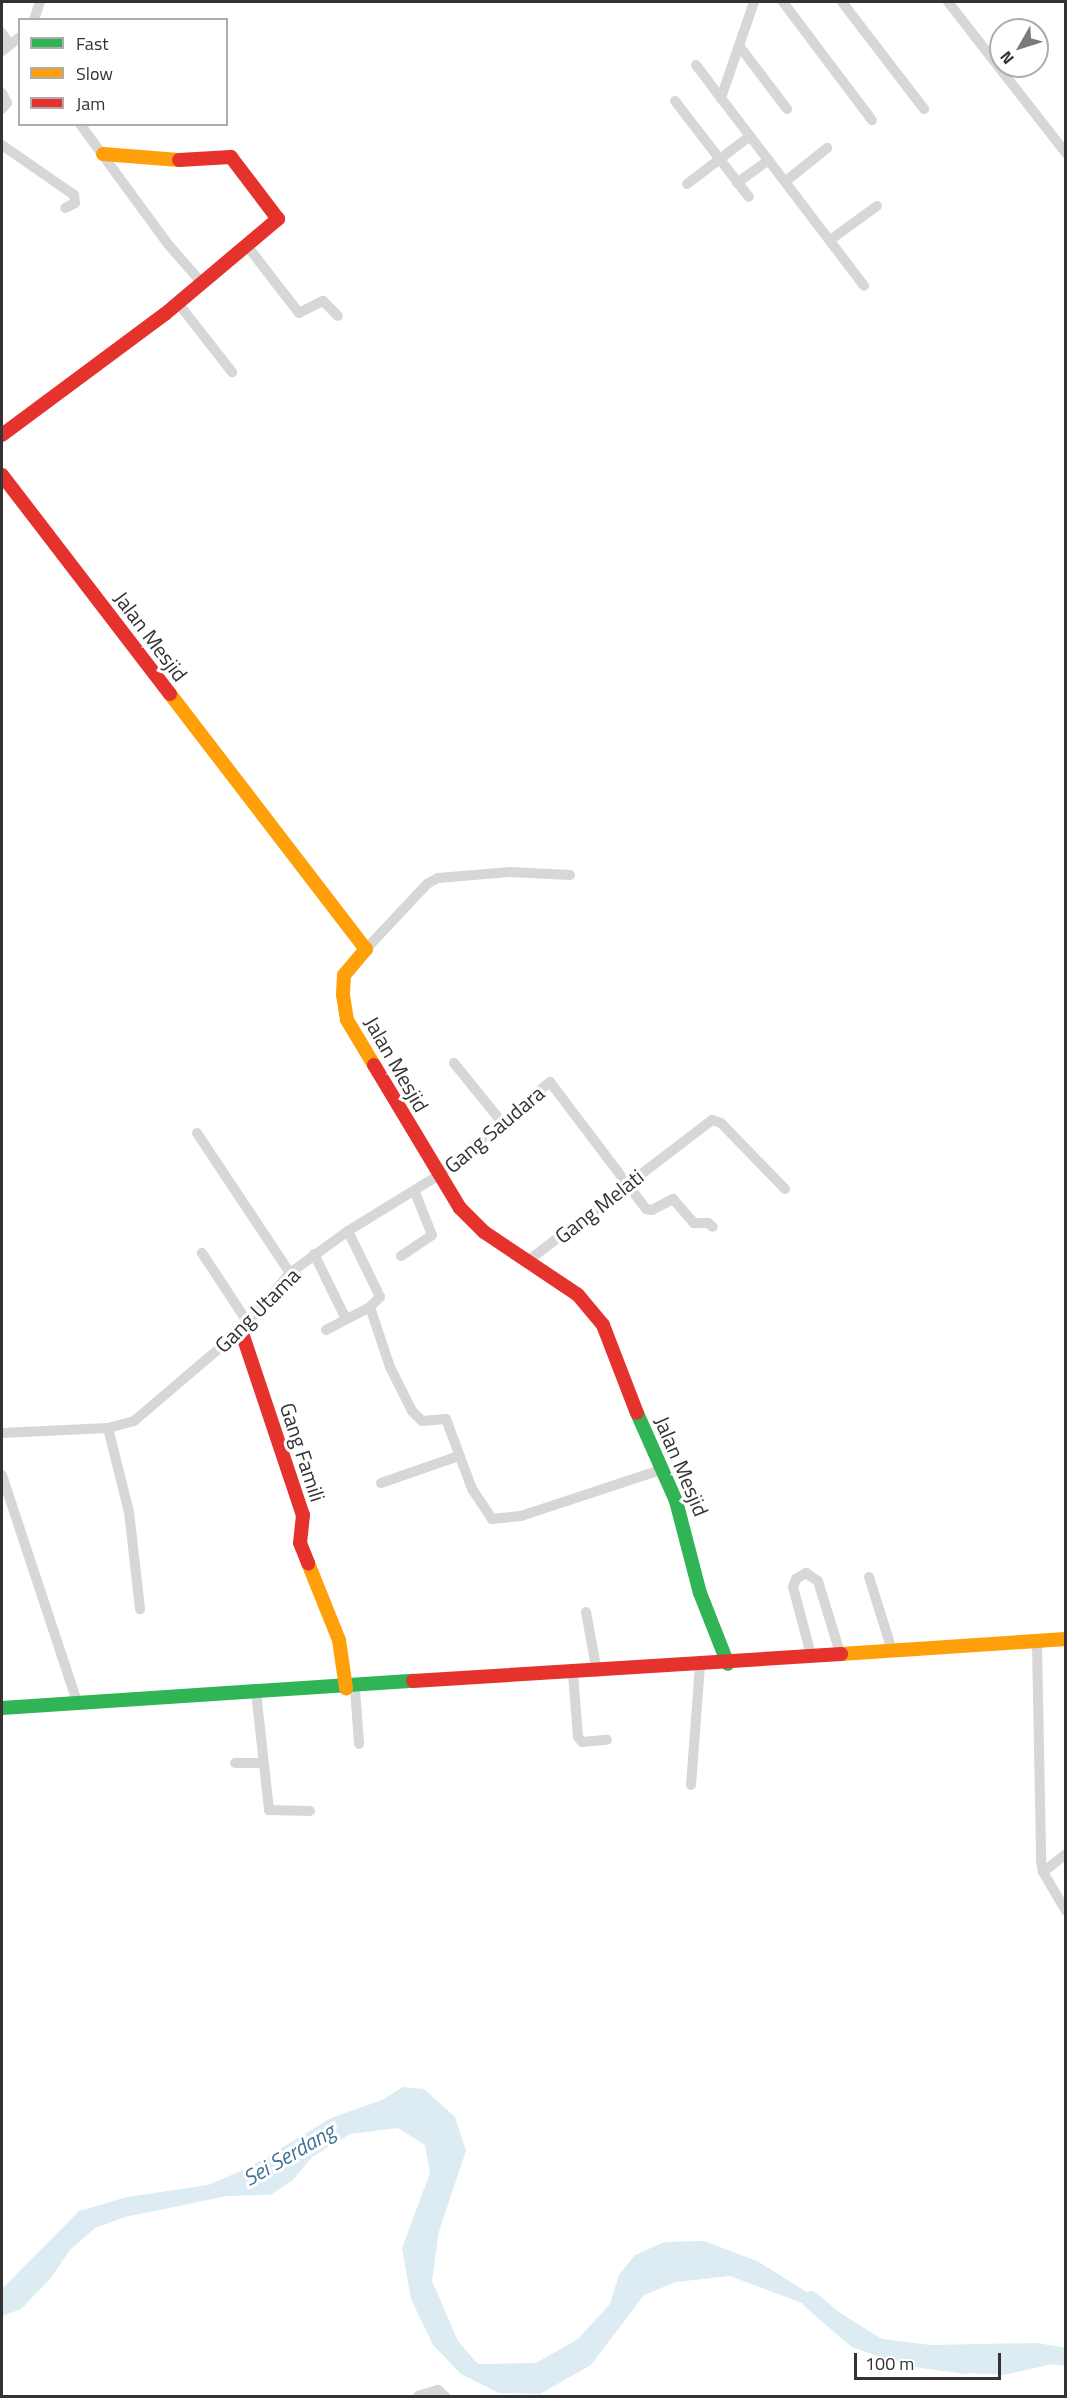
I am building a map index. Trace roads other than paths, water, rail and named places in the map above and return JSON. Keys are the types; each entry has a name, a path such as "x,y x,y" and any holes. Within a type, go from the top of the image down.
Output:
{"street":[{"path":"35,18 40,2"},
{"path":"721,98 754,2"},
{"path":"783,2 872,120"},
{"path":"842,2 924,109"},
{"path":"948,2 1065,153"},
{"path":"2,33 13,44"},
{"path":"740,47 787,109"},
{"path":"696,65 864,286"},
{"path":"2,93 7,103 2,109"},
{"path":"675,101 749,197"},
{"path":"82,126 167,243 201,282"},
{"path":"687,184 750,136"},
{"path":"2,145 74,195 75,203 65,208"},
{"path":"786,181 827,148"},
{"path":"2,435 178,303 201,282 248,248 278,219 232,158 162,161 103,154"},
{"path":"737,183 769,160"},
{"path":"830,240 877,206"},
{"path":"248,248 302,314 323,301 339,316"},
{"path":"178,303 232,372"},
{"name":"Jalan Mesjid","path":"2,475 366,949 345,975 343,995 347,1020 439,1175 473,1224 578,1295 597,1315 686,1527 700,1593 728,1664"},
{"path":"366,949 427,884 438,878 510,872 570,875"},
{"path":"454,1063 501,1121"},
{"name":"Gang Saudara","path":"439,1175 550,1082 626,1185"},
{"name":"Gang Melati","path":"529,1260 707,1123 717,1120 785,1189"},
{"path":"197,1133 290,1273"},
{"name":"Gang Utama","path":"2,1433 108,1428 134,1421 244,1325 290,1273 348,1231 439,1175"},
{"path":"626,1185 648,1210 673,1199 694,1223 708,1223 713,1227"},
{"path":"401,1256 432,1235 414,1190"},
{"path":"326,1330 370,1307 380,1297 348,1231"},
{"path":"202,1253 244,1325"},
{"path":"314,1254 346,1319"},
{"path":"370,1307 390,1367 412,1411 422,1421 444,1417 480,1503 496,1521 663,1469"},
{"name":"Gang Famili","path":"244,1325 303,1515 300,1543 339,1640 350,1688"},
{"path":"108,1428 129,1512 140,1609"},
{"path":"381,1482 459,1455"},
{"path":"2,1475 77,1702"},
{"path":"811,1654 793,1587 799,1576 807,1573 814,1576 820,1587 840,1653"},
{"path":"869,1577 892,1650"},
{"path":"586,1612 597,1672"},
{"path":"2,1708 700,1666 811,1654 960,1644 1037,1644 1065,1639"},
{"path":"1037,1644 1043,1872 1065,1911"},
{"path":"691,1785 700,1666"},
{"path":"573,1673 578,1737 582,1742 607,1740"},
{"path":"350,1688 359,1744"},
{"path":"255,1692 270,1811 310,1811"},
{"path":"235,1763 263,1763"},
{"path":"1043,1872 1065,1854"},
{"path":"418,2397 438,2390 445,2397"}],"water":[{"path":"403,2087 424,2089 455,2117 466,2151 439,2231 432,2281 458,2341 478,2364 536,2363 578,2339 610,2304 619,2275 635,2255 664,2242 704,2241 757,2261 882,2339 931,2345 1038,2343 1065,2348 1065,2363 1055,2360 1005,2362 966,2374 906,2366 805,2304 730,2276 676,2282 644,2295 591,2365 540,2394 499,2393 461,2374 433,2345 411,2299 402,2248 430,2173 425,2145 398,2128 350,2134 312,2157 292,2181 270,2195 227,2196 125,2217 95,2228 70,2250 50,2279 21,2309 2,2316 2,2289 79,2211 127,2197 208,2185 250,2167 331,2118 382,2100"}],"waterway":[{"name":"Sei Serdang","path":"811,2300 856,2339 895,2353"},
{"name":"Sei Serdang","path":"967,2364 1003,2366 1052,2355 1066,2357"}]}
